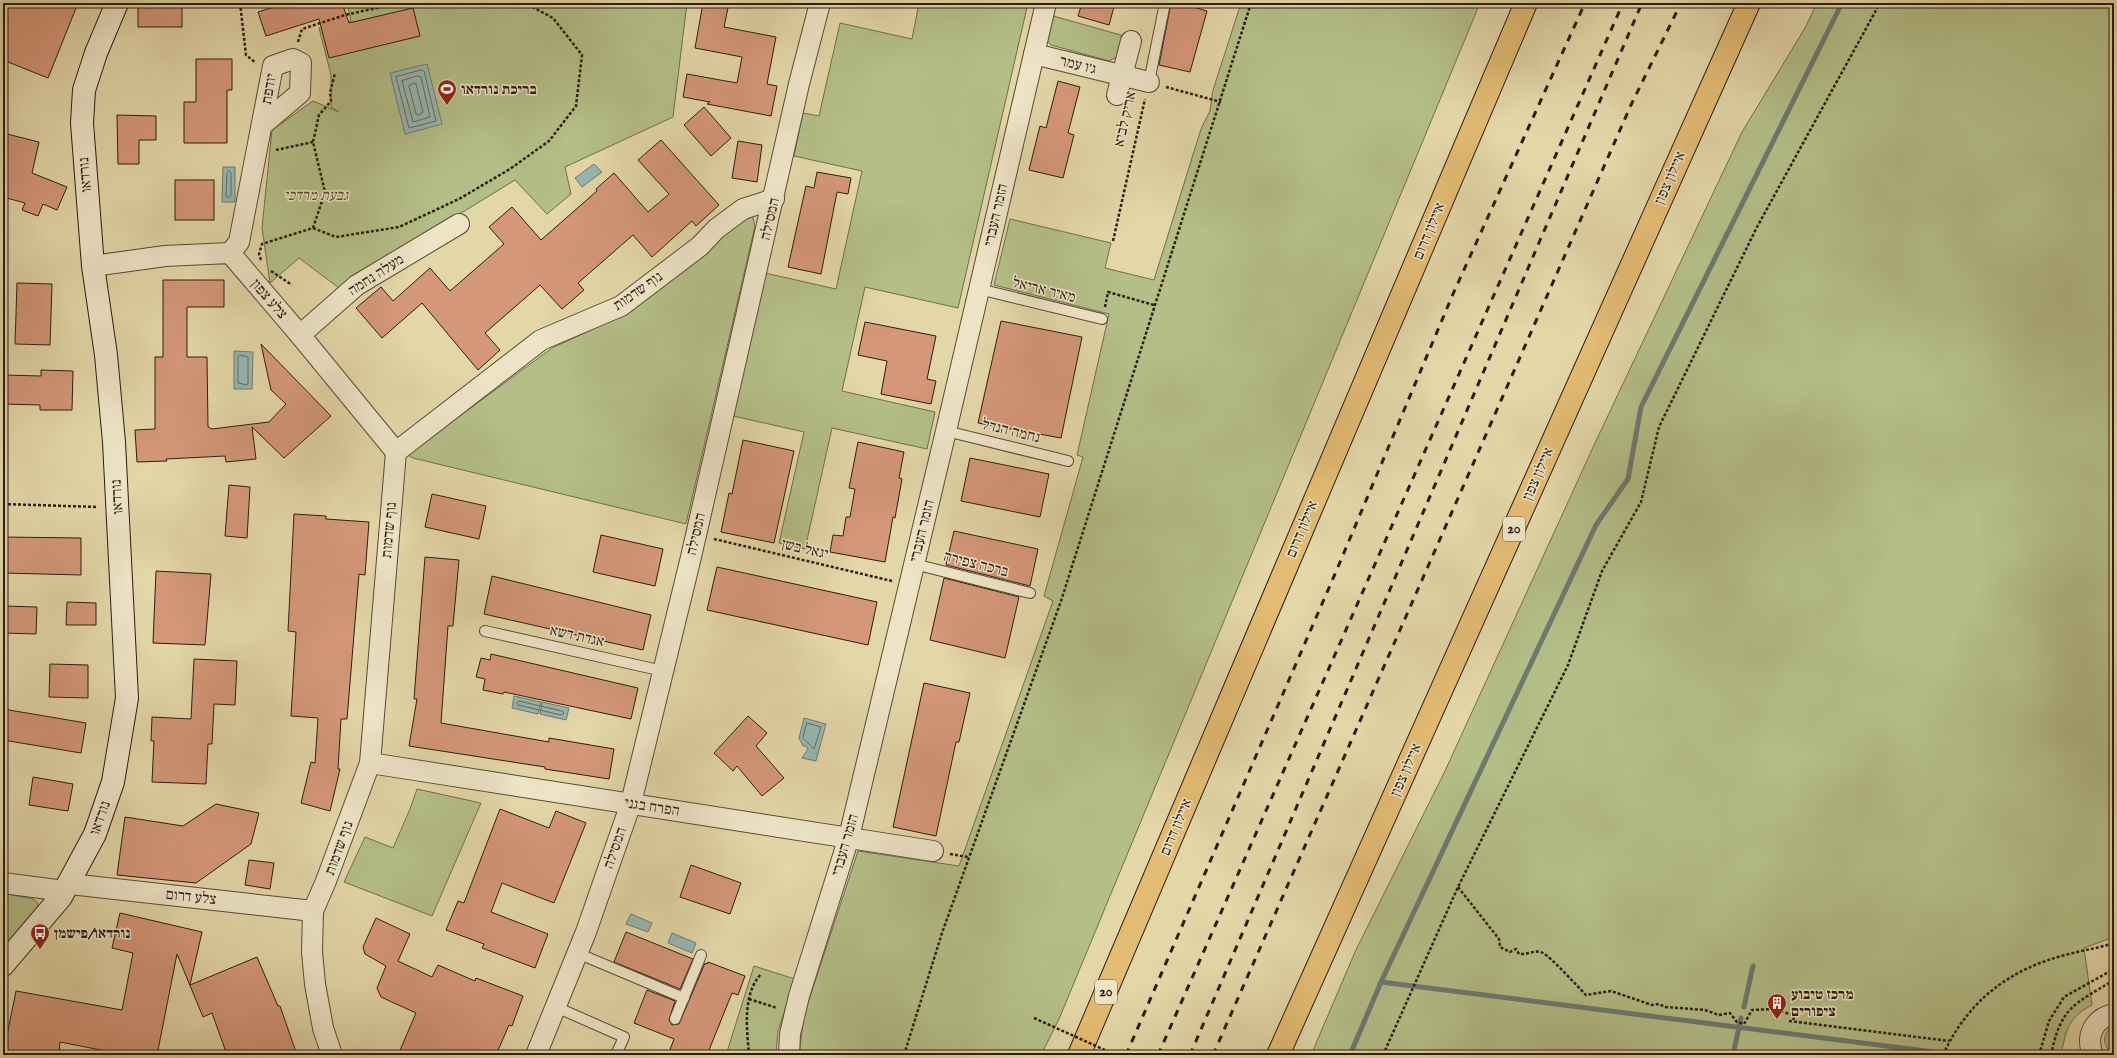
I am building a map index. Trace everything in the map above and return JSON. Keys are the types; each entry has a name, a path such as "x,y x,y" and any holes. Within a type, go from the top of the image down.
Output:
{"highway":[{"name":"איילון דרום","path":"1079,1055 1526,3"},
{"name":"איילון צפון","path":"1278,1055 1749,3"},
{"path":"1637,252 1761,3"}],"street":[{"name":"נורדאו","path":"3,965 62,898 95,834 113,782 127,698 114,442 107,363 93,266 82,123 84,97 96,53 117,3"},
{"name":"המסילה","path":"536,1055 577,953 630,804 696,535 774,199 799,84 820,3"},
{"name":"הזמר העברי","path":"789,1055 790,1034 795,1014 849,837 1046,3"},
{"path":"1120,85 1131,41"},
{"name":"ג׳ו עמר","path":"1034,54 1120,85 1149,82"},
{"name":"יודפת","path":"230,253 240,242 273,66 293,59 301,63 300,93 262,125"},
{"name":"נוף שדמות","path":"332,1055 323,1028 315,984 312,952 313,911 326,881 370,763 396,452 541,340 621,306 700,246 716,229 743,209 774,199"},
{"name":"מעלה נחמה","path":"300,335 357,286 458,224"},
{"path":"93,266 165,256 230,253"},
{"name":"צלע צפון","path":"230,253 300,335 396,452"},
{"name":"הפרח בגני","path":"370,763 933,851"},
{"name":"צלע דרום","path":"3,883 67,887 313,911"},
{"path":"2093,1055 2089,1040 2092,1031 2097,1023 2104,1017 2114,1014"}],"lane":[{"name":"אריק לביא","path":"1149,82 1165,3"},
{"name":"מאיר אריאל","path":"979,289 1102,319"},
{"name":"נחמה הנדל","path":"946,431 1068,461"},
{"name":"ברכה צפירה","path":"914,564 1030,593"},
{"name":"אגדת דשא","path":"485,631 663,671"},
{"path":"577,953 684,998"},
{"path":"675,1019 701,955"},
{"path":"556,1007 624,1038 616,1055"}],"path":[{"path":"240,3 246,55 271,77"},
{"path":"293,59 302,29 345,15 399,3"},
{"path":"264,266 259,254 262,244 313,228 336,237 399,227 458,199 510,169 549,142 576,106 582,55 553,18 525,3"},
{"path":"904,1055 942,933 1061,601 1154,305 1252,3"},
{"path":"1384,1055 1458,887 1568,665 1602,571 1641,502 1663,420 1757,227 1880,3"},
{"path":"313,228 326,192 313,142 319,115 331,101 330,93 335,73"},
{"path":"1149,82 1221,102"},
{"name":"אריק לביא","path":"1113,242 1149,82"},
{"path":"257,154 313,142"},
{"path":"270,270 292,286"},
{"path":"1102,319 1108,292 1154,305"},
{"path":"3,504 118,508"},
{"name":"יגאל בשן","path":"696,535 909,584"},
{"path":"1458,887 1499,939 1500,947 1510,952 1516,949 1519,954 1525,954 1532,951 1544,953 1586,995 1611,991 1652,1005 1659,1004 1664,1007 1705,1010 1719,1015 1730,1013 1736,1022 1744,1024 1752,1010 1761,1008 1788,1012 1793,1015 1794,1022"},
{"path":"1943,1055 1949,1041 1975,1004 2011,977 2027,967 2070,953 2114,943"},
{"path":"2039,1055 2049,1021 2064,997 2114,969"},
{"path":"749,1055 749,999 756,980 761,974"},
{"path":"2051,1055 2061,1020 2069,1009 2114,980"},
{"path":"749,999 795,1014"},
{"path":"1034,1018 1116,1055"},
{"path":"1789,1021 1949,1041"}],"green space":[{"name":"גבעת מרדכי","path":"347,3 687,3 673,117 565,167 571,194 547,214 515,180 339,288 299,258 270,283 262,228 272,130 313,101 339,112 331,107 331,75 319,28 351,21"},
{"path":"919,3 1028,3 958,308 865,287 842,391 935,412 927,449 832,428 805,549 779,543 804,432 733,416 765,273 836,289 862,171 794,156 803,113 819,116 840,23 912,39"},
{"path":"1241,3 1480,3 1059,1019 1041,1055 799,1055 804,1015 858,851 959,866 1053,601 1044,596 1083,457 1077,455 1109,314 994,285 1010,219 1111,243 1105,268 1154,280 1201,129 1210,111 1213,90"},
{"path":"1817,3 2114,3 2114,937 2084,948 2092,1005 2078,1014 2069,1026 2061,1055 1311,1055 1355,952 1445,771 1595,443 1742,132 1805,28"},
{"path":"1050,15 1124,36 1120,55 1109,61 1051,45 1047,41"},
{"path":"748,215 753,218 755,226 686,524 409,456 411,452 552,348 626,314 722,232"},
{"path":"417,789 481,803 432,916 344,882 365,837 393,848"},
{"path":"3,893 33,899 37,902 39,909 9,949 3,947"},
{"path":"754,966 795,979 778,1031 776,1055 726,1055"},
{"path":"2114,1026 2114,1054 2105,1044 2105,1036"}],"water":[{"path":"427,64 442,124 405,134 390,73"},
{"path":"594,164 602,172 582,187 575,178"},
{"path":"223,167 235,167 235,202 222,202"},
{"path":"234,351 253,352 252,389 234,389"},
{"path":"514,696 541,702 538,714 512,708"},
{"path":"542,702 569,708 566,720 540,714"},
{"path":"804,718 826,724 816,761 802,758 808,749 806,746 803,746 799,738"},
{"path":"631,914 652,923 648,932 626,924"},
{"path":"672,933 696,943 692,953 668,943"}],"building":[{"path":"3,3 78,3 48,78 3,60"},
{"path":"138,3 182,3 182,27 138,27"},
{"path":"287,3 342,3 349,23 413,8 420,36 329,58 319,19 266,36 258,12"},
{"path":"703,3 729,3 724,27 776,37 767,84 777,86 771,116 707,104 710,102 683,97 687,74 737,83 742,57 695,48"},
{"path":"1082,3 1115,3 1109,25 1078,16"},
{"path":"1171,3 1180,3 1207,11 1190,72 1159,65"},
{"path":"196,59 232,59 232,90 227,90 227,143 184,143 184,102 196,102"},
{"path":"1058,81 1080,87 1068,133 1074,135 1063,178 1029,170 1040,126 1046,128"},
{"path":"704,107 731,138 711,156 684,125"},
{"path":"117,115 156,116 156,140 139,140 139,164 118,164"},
{"path":"3,133 39,142 32,173 67,187 57,210 43,204 38,216 22,210 25,203 3,197"},
{"path":"661,140 719,205 696,226 692,221 652,257 633,235 578,283 584,290 562,309 540,285 485,333 500,350 478,370 422,303 382,338 356,308 381,287 393,301 430,268 450,291 504,244 489,227 512,207 541,240 597,191 596,189 614,173 648,212 669,194 638,160"},
{"path":"738,141 762,145 757,182 732,178"},
{"path":"817,172 851,178 848,194 837,192 821,274 788,267 806,186 814,188"},
{"path":"175,180 214,180 214,220 175,220"},
{"path":"163,280 224,280 224,307 187,307 187,357 207,357 208,427 212,429 269,422 286,404 271,390 261,344 331,416 284,458 252,427 256,459 226,462 225,456 137,462 135,430 155,429 155,357 163,357"},
{"path":"17,283 52,284 50,345 15,344"},
{"path":"1001,321 1082,337 1061,438 978,423"},
{"path":"865,322 936,336 927,379 936,381 931,404 881,394 887,361 858,355"},
{"path":"41,370 73,371 72,410 40,410 40,405 3,404 3,375 41,376"},
{"path":"743,440 794,451 774,543 721,532 729,493 732,494"},
{"path":"858,442 904,452 899,478 902,479 885,562 830,552 833,535 843,536 846,517 850,517 855,489 849,488"},
{"path":"970,458 1049,474 1040,517 961,501"},
{"path":"229,485 250,487 247,538 225,536"},
{"path":"432,494 486,506 479,539 425,527"},
{"path":"294,514 326,516 326,519 369,522 365,575 359,574 347,719 341,719 338,769 340,769 330,811 301,803 311,762 315,763 318,718 291,716 296,632 288,631"},
{"path":"954,531 1038,549 1030,586 946,565"},
{"path":"601,535 663,549 655,586 593,572"},
{"path":"3,537 81,538 81,575 3,573"},
{"path":"425,557 459,560 453,626 448,626 441,723 549,742 549,738 614,749 609,779 545,769 545,767 409,746 417,699 414,699"},
{"path":"717,567 877,602 868,645 707,610"},
{"path":"156,571 211,574 205,645 153,643"},
{"path":"492,576 651,615 643,650 484,614"},
{"path":"944,578 1019,597 1005,658 930,640"},
{"path":"67,602 96,603 96,625 66,625"},
{"path":"3,606 37,607 36,634 3,633"},
{"path":"491,654 638,688 631,719 504,692 503,694 483,690 485,679 476,677 481,658 490,660"},
{"path":"194,659 237,661 235,705 214,704 212,744 208,744 206,784 152,782 154,741 151,741 152,717 191,719"},
{"path":"50,664 88,665 88,698 49,697"},
{"path":"924,683 970,693 959,742 956,742 936,836 893,827"},
{"path":"3,709 86,723 81,753 3,740"},
{"path":"748,716 767,733 756,746 784,778 762,796 737,766 733,771 714,753"},
{"path":"33,777 73,784 68,811 29,805"},
{"path":"216,804 259,813 251,844 196,883 117,875 125,817 183,826"},
{"path":"500,809 549,828 556,811 586,823 554,903 502,883 491,912 548,934 535,968 482,948 484,944 446,930 458,901 464,903"},
{"path":"249,860 274,863 270,889 245,885"},
{"path":"691,865 741,883 730,914 680,897"},
{"path":"120,913 202,932 190,985 257,957 278,1006 280,1006 296,1052 288,1055 227,1055 212,1013 203,1017 177,954 157,1055 111,1055 111,1052 60,1042 59,1055 3,1055 16,991 122,1010 133,953 112,948"},
{"path":"376,918 410,934 398,961 432,977 438,965 475,981 476,978 523,996 512,1026 509,1025 496,1055 398,1055 416,1013 381,997 377,988 386,966 365,954 363,947"},
{"path":"626,932 693,959 680,989 614,962"},
{"path":"708,962 745,976 738,995 732,993 707,1055 668,1055 674,1039 634,1023 647,990 675,1001 669,1020 672,1025 679,1024 705,963 707,964"}],"waterway":[{"path":"1350,1055 1381,982 1596,525 1628,479 1641,407 1842,3"},
{"path":"1744,1007 1753,966"},
{"path":"1381,982 1934,1052"},
{"path":"1733,1055 1741,1018"},
{"path":"1953,1054 1959,1055"}],"railway":[{"path":"1126,1055 1335,574 1453,294 1585,3"},
{"path":"1158,1055 1623,3"},
{"path":"1190,1055 1642,3"},
{"path":"1213,1055 1631,105 1681,3"}],"place":[{"name":"בריכת נורדאו","path":"447,106"},
{"name":"נורדאו/פישמן","path":"40,950"},
{"name":"מרכז טיבוע ציפורים","path":"1777,1020"}]}
